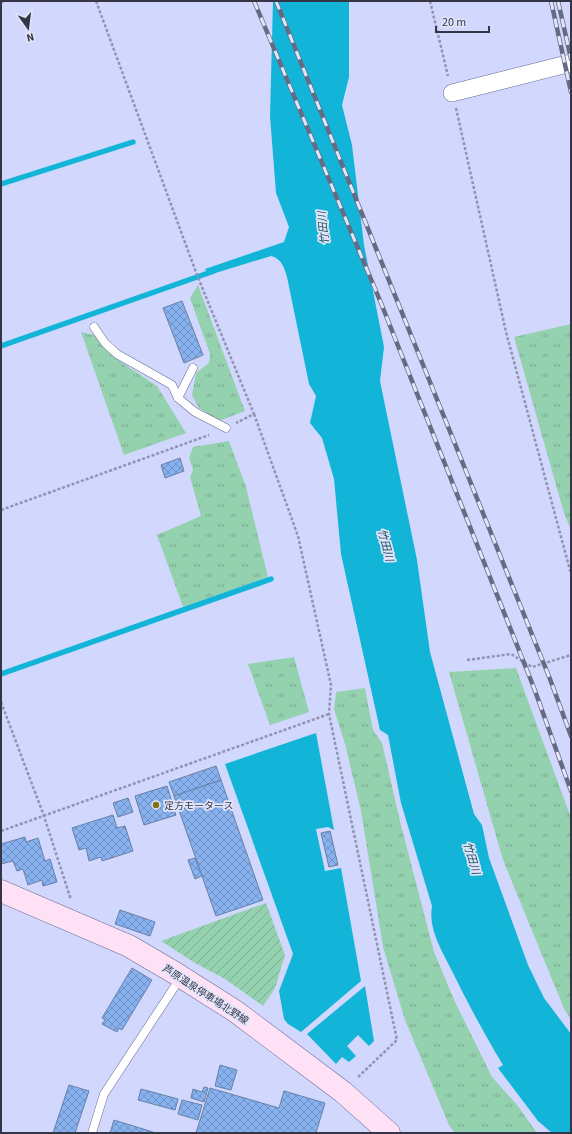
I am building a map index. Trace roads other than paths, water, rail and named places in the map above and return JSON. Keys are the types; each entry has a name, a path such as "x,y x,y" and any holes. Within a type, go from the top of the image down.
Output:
{"main road":[{"name":"芦原温泉停車場北野線","path":"1,890 130,946 181,977 234,1011 342,1092 389,1133"}],"street":[{"path":"452,93 571,63"}],"lane":[{"path":"94,327 106,343 117,354 172,385 178,398 195,412 226,428"},
{"path":"178,398 193,368"},
{"path":"92,1133 104,1094 181,977"}],"water":[{"name":"竹田川","path":"273,1 349,1 349,77 342,105 352,145 364,245 384,347 380,381 417,560 430,652 474,814 482,825 489,858 528,965 544,998 571,1034 571,1133 552,1133 538,1121 498,1068 503,1065 483,1031 434,933 431,915 432,906 401,803 388,735 380,730 341,554 334,479 322,438 310,423 316,396 309,384 284,267 278,259 271,256 209,275 205,269 284,242 289,227 276,193 270,116"},
{"path":"316,733 334,830 328,827 316,829 325,871 341,868 361,981 301,1032 288,1024 284,1019 279,991 293,954 225,764"},
{"path":"365,986 374,1041 369,1046 358,1035 347,1046 356,1056 349,1062 342,1057 336,1064 307,1034"}],"waterway":[{"path":"1,184 133,142"},
{"path":"1,346 214,271"},
{"path":"1,674 271,579"}],"railway":[{"path":"254,1 381,303 534,688 571,791"},
{"path":"276,1 550,679 571,736"},
{"path":"551,1 571,92"},
{"path":"558,1 571,59"}],"place":[{"name":"定方モータース","path":"156,805"}]}
